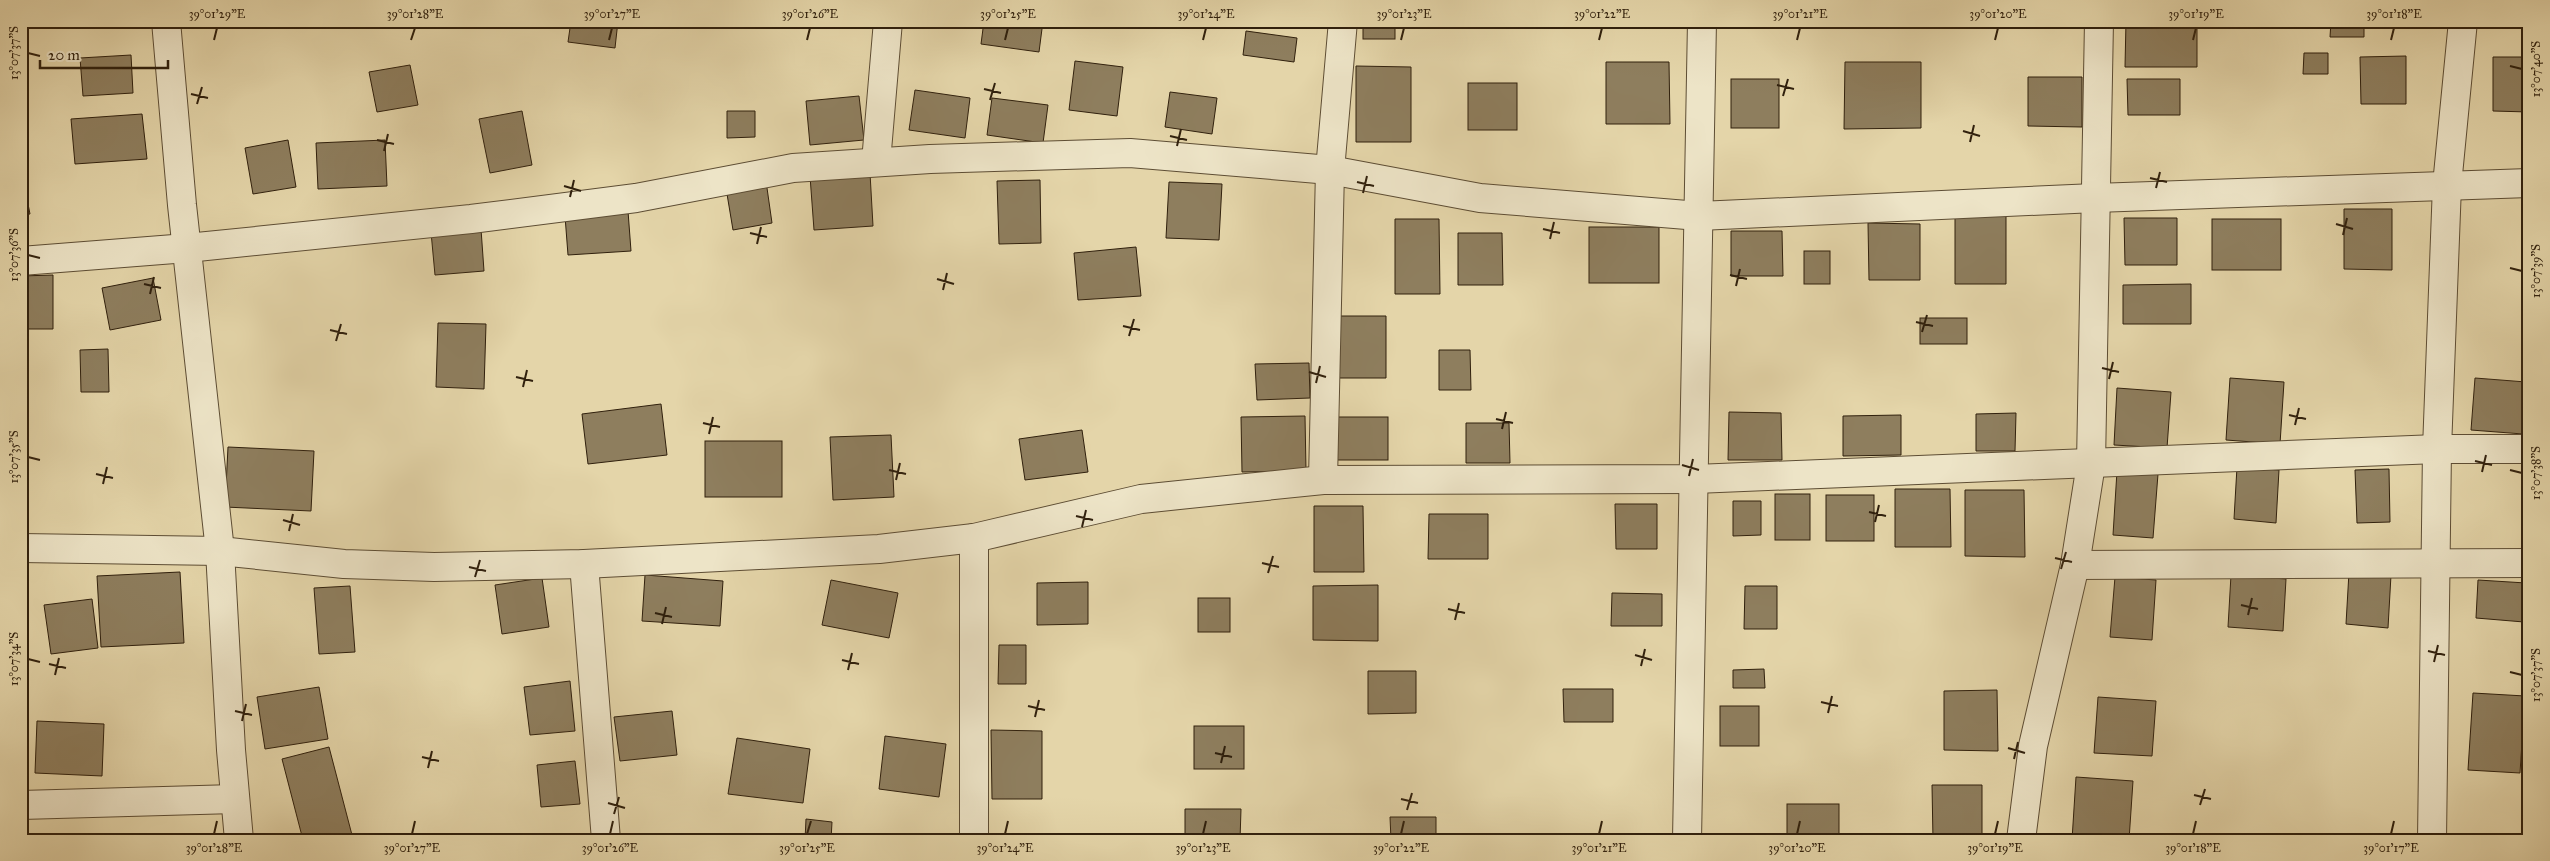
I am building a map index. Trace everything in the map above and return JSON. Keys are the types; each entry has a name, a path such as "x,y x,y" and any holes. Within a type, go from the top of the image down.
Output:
{"street":[{"path":"166,21 187,248 220,551 239,840"},
{"path":"876,162 888,21"},
{"path":"1323,480 1330,170 1343,21"},
{"path":"1687,840 1702,21"},
{"path":"2021,840 2033,746 2075,565 2091,464 2099,21"},
{"path":"2432,840 2434,562 2437,449 2447,185 2463,21"},
{"path":"21,261 187,248 471,219 636,198 793,168 876,162 1130,153 1330,170 1480,198 1699,216 2095,198 2529,183"},
{"path":"21,548 220,551 354,564 434,567 584,564 878,549 974,538 1140,498 1323,480 1695,479 2437,449 2529,449"},
{"path":"974,538 974,840"},
{"path":"2075,565 2529,563"},
{"path":"584,564 606,840"},
{"path":"21,805 235,799"}],"building":[{"path":"184,21 220,21 185,27"},
{"path":"571,21 618,21 615,48 568,42"},
{"path":"984,21 1043,21 1039,52 981,44"},
{"path":"1363,21 1395,21 1395,39 1363,39"},
{"path":"2126,21 2197,21 2197,67 2125,67"},
{"path":"2331,21 2364,21 2364,37 2330,37"},
{"path":"1246,31 1297,38 1294,62 1243,55"},
{"path":"2304,53 2328,53 2328,74 2303,74"},
{"path":"131,55 133,93 83,96 80,58"},
{"path":"2406,56 2406,104 2361,104 2360,57"},
{"path":"2493,57 2529,57 2529,112 2493,111"},
{"path":"1075,61 1123,67 1117,116 1069,110"},
{"path":"1606,62 1669,62 1670,124 1606,124"},
{"path":"1845,62 1921,62 1921,128 1844,129"},
{"path":"410,65 418,105 377,112 369,72"},
{"path":"1356,66 1411,67 1411,142 1356,142"},
{"path":"2028,77 2082,77 2082,127 2028,126"},
{"path":"1731,79 1779,79 1779,128 1731,128"},
{"path":"2127,79 2180,79 2180,115 2128,115"},
{"path":"1468,83 1517,83 1517,130 1468,130"},
{"path":"915,90 970,98 965,138 909,130"},
{"path":"1170,92 1217,98 1212,134 1165,127"},
{"path":"859,96 864,140 810,145 806,101"},
{"path":"992,98 1048,105 1043,143 987,135"},
{"path":"522,111 532,165 490,173 479,119"},
{"path":"727,111 755,111 755,137 727,138"},
{"path":"142,114 147,159 75,164 71,119"},
{"path":"288,140 296,187 253,194 245,148"},
{"path":"385,140 387,186 318,189 316,143"},
{"path":"21,169 30,214 21,215"},
{"path":"870,173 873,226 814,230 810,176"},
{"path":"1040,180 1041,243 999,244 997,181"},
{"path":"766,181 772,223 733,230 726,188"},
{"path":"1169,182 1222,184 1219,240 1166,238"},
{"path":"2344,209 2392,209 2392,270 2344,269"},
{"path":"628,211 631,251 568,255 565,216"},
{"path":"2006,215 2006,284 1955,284 1955,216"},
{"path":"2124,218 2177,218 2177,265 2125,265"},
{"path":"1395,219 1439,219 1440,294 1395,294"},
{"path":"2212,219 2281,219 2281,270 2212,270"},
{"path":"1868,223 1920,224 1920,280 1869,280"},
{"path":"1589,227 1659,227 1659,283 1589,283"},
{"path":"481,229 484,271 435,275 431,232"},
{"path":"1731,231 1782,231 1783,276 1731,276"},
{"path":"1458,233 1502,233 1503,285 1458,285"},
{"path":"1136,247 1141,296 1078,300 1074,253"},
{"path":"1804,251 1830,251 1830,284 1804,284"},
{"path":"53,275 53,329 21,329 21,276"},
{"path":"153,278 161,320 110,330 102,288"},
{"path":"2191,284 2191,324 2123,324 2123,285"},
{"path":"1336,316 1386,316 1386,378 1337,378"},
{"path":"1920,318 1967,318 1967,344 1920,344"},
{"path":"438,323 486,324 484,389 436,387"},
{"path":"108,349 109,392 81,392 80,350"},
{"path":"1439,350 1470,350 1471,390 1439,390"},
{"path":"1309,363 1310,398 1257,400 1255,364"},
{"path":"2230,378 2284,382 2280,444 2226,440"},
{"path":"2475,378 2526,382 2523,434 2471,430"},
{"path":"2117,388 2171,392 2167,448 2114,445"},
{"path":"661,404 667,455 588,464 582,414"},
{"path":"1729,412 1781,413 1782,460 1728,460"},
{"path":"2016,413 2015,451 1976,451 1976,414"},
{"path":"1901,415 1901,455 1843,456 1843,416"},
{"path":"1305,416 1306,471 1242,472 1241,417"},
{"path":"1337,417 1388,417 1388,460 1337,460"},
{"path":"1466,423 1509,423 1510,463 1466,463"},
{"path":"1082,430 1088,472 1025,480 1019,439"},
{"path":"891,435 894,497 833,500 830,437"},
{"path":"705,441 782,441 782,497 705,497"},
{"path":"228,447 314,451 311,511 225,507"},
{"path":"2237,467 2279,470 2276,523 2234,519"},
{"path":"2389,469 2390,522 2357,523 2355,470"},
{"path":"2117,471 2158,474 2153,538 2113,535"},
{"path":"1895,489 1950,489 1951,547 1895,547"},
{"path":"1965,490 2024,490 2025,557 1965,556"},
{"path":"1775,494 1810,494 1810,540 1775,540"},
{"path":"1826,495 1874,495 1874,541 1826,541"},
{"path":"1733,501 1761,501 1761,535 1733,536"},
{"path":"1615,504 1657,504 1657,549 1616,549"},
{"path":"1314,506 1363,506 1364,572 1314,572"},
{"path":"1429,514 1488,514 1488,559 1428,559"},
{"path":"180,572 184,643 101,647 97,576"},
{"path":"2349,572 2391,575 2388,628 2346,624"},
{"path":"645,575 723,581 720,626 642,621"},
{"path":"2231,575 2286,579 2283,631 2228,627"},
{"path":"2115,577 2156,580 2152,640 2110,637"},
{"path":"542,578 549,627 502,634 495,585"},
{"path":"831,580 898,593 889,638 822,625"},
{"path":"2478,580 2526,583 2524,622 2476,618"},
{"path":"1088,582 1088,624 1037,625 1037,583"},
{"path":"1378,585 1378,641 1313,640 1313,586"},
{"path":"350,586 355,652 319,654 314,588"},
{"path":"1745,586 1777,586 1777,629 1744,629"},
{"path":"1612,593 1662,594 1662,626 1611,626"},
{"path":"1198,598 1230,598 1230,632 1198,632"},
{"path":"92,599 98,648 51,654 44,605"},
{"path":"999,645 1026,645 1026,684 998,684"},
{"path":"1764,669 1765,688 1733,688 1733,670"},
{"path":"1368,671 1416,671 1416,713 1368,714"},
{"path":"570,681 575,731 530,735 524,687"},
{"path":"319,687 328,739 265,749 257,697"},
{"path":"1563,689 1613,689 1613,722 1564,722"},
{"path":"1997,690 1998,751 1944,750 1944,691"},
{"path":"2473,693 2525,696 2520,773 2468,770"},
{"path":"2098,697 2156,701 2152,756 2094,753"},
{"path":"1720,706 1759,706 1759,746 1720,746"},
{"path":"672,711 677,755 620,761 614,717"},
{"path":"37,721 104,724 102,776 35,773"},
{"path":"1194,726 1244,726 1244,769 1194,769"},
{"path":"991,730 1042,731 1042,799 992,799"},
{"path":"885,736 946,744 939,797 879,789"},
{"path":"737,738 810,749 803,803 728,794"},
{"path":"329,747 352,835 334,840 303,840 282,759"},
{"path":"575,761 580,804 541,807 537,765"},
{"path":"2076,777 2133,781 2129,840 2072,840"},
{"path":"1932,785 1982,785 1982,840 1933,840"},
{"path":"1787,804 1839,804 1839,840 1787,840"},
{"path":"1185,809 1241,809 1240,840 1185,840"},
{"path":"1390,817 1436,817 1436,840 1391,840"},
{"path":"806,819 832,822 831,840 805,840"},
{"path":"638,834 685,837 685,840 638,840"},
{"path":"927,837 927,840 896,840 896,838"}]}
